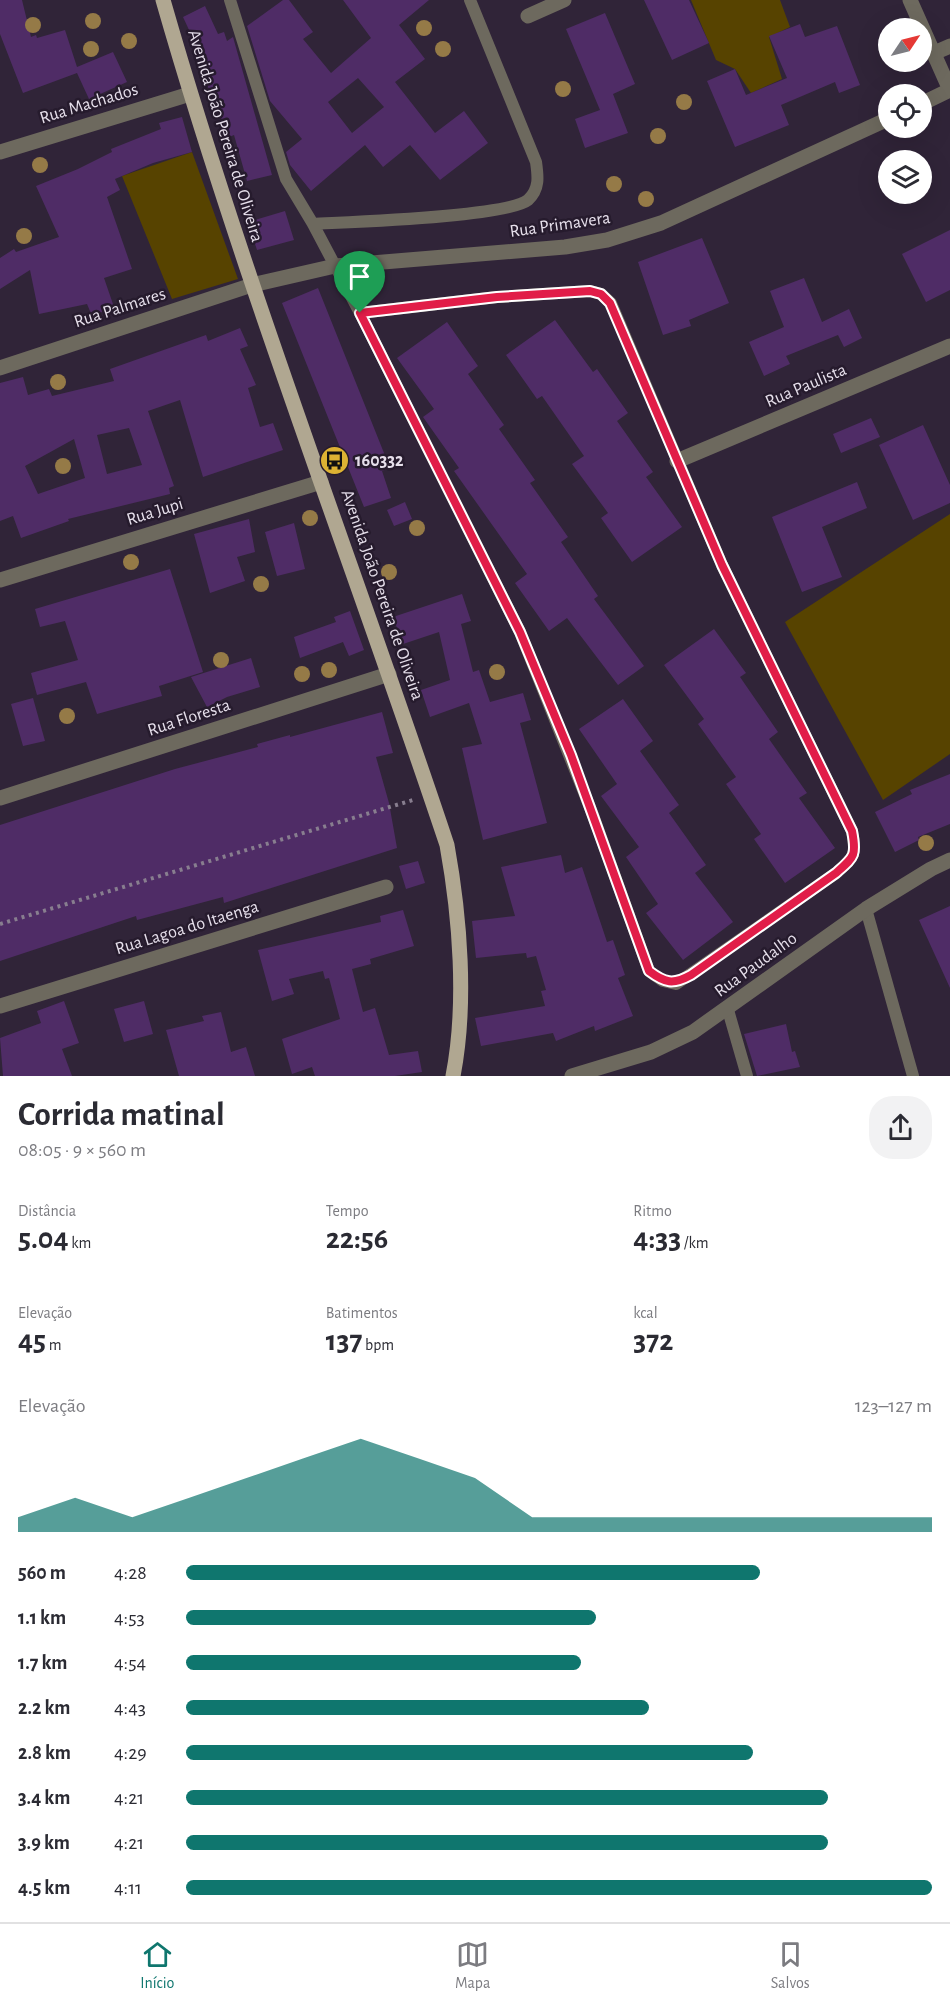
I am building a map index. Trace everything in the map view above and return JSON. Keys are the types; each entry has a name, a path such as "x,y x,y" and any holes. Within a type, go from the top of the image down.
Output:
{"main road":[{"name":"Avenida João Pereira de Oliveira","path":"163,0 190,94 252,285 447,845 457,902 459,988 457,1056 453,1076"}],"street":[{"path":"528,16 564,0"},
{"path":"910,0 950,90 932,99"},
{"path":"934,53 950,46"},
{"name":"Rua Machados","path":"0,152 190,94"},
{"name":"Rua Primavera","path":"252,285 335,266 565,247 607,240 661,223 878,124"},
{"name":"Rua Palmares","path":"0,368 252,285"},
{"name":"Rua Paulista","path":"677,461 950,346"},
{"name":"Rua Jupi","path":"0,580 321,482"},
{"name":"Rua Floresta","path":"0,798 389,674"},
{"name":"Rua Paudalho","path":"572,1076 651,1052 693,1032 728,1010 866,909 950,860"},
{"name":"Rua Lagoa do Itaenga","path":"0,1006 386,887"}],"lane":[{"path":"230,0 286,179 313,224 360,313 525,643 589,804 649,971 663,981 675,984 836,873 851,860 856,851 852,831 722,565 621,326 610,303 601,294 590,291 497,297 360,313"},
{"path":"313,224 470,213 514,206 531,196 539,180 536,162 470,0"},
{"path":"866,909 914,1076"},
{"path":"728,1010 747,1076"}],"path":[{"path":"0,924 430,794"}],"shaded area":[{"path":"691,0 780,0 790,27 769,37 782,79 751,93 735,69 716,60"},
{"path":"192,152 238,279 172,299 122,176"},
{"path":"950,514 950,754 883,800 785,622"}],"building":[{"path":"0,0 22,0 31,37 36,35 37,38 65,30 77,67 113,52 127,82 89,99 77,73 23,93 0,34"},
{"path":"283,0 289,0 313,32 303,39 331,73 371,38 343,0 429,0 399,25 425,59 395,82 435,133 464,111 488,143 440,180 410,145 383,167 365,145 311,191 290,165 286,152 302,139 270,101 247,26","holes":["358,78 384,107 352,133 328,102"]},
{"path":"644,0 689,0 709,43 672,60"},
{"path":"205,6 218,34 224,32 227,41 233,37 272,175 247,181 234,135 229,137 203,75 196,45 183,17"},
{"path":"605,13 635,84 613,94 628,133 585,148 575,119 600,110 566,29"},
{"path":"800,24 805,37 837,26 860,85 839,93 835,82 781,105 789,125 735,147 707,81 735,69 746,95 787,78 769,36"},
{"path":"182,117 192,152 153,163 115,179 120,190 107,197 132,269 104,278 114,307 92,316 87,304 39,314 30,270 0,289 0,258 14,249 16,252 59,237 36,186 78,169 112,152 111,149 161,129 159,123"},
{"path":"285,211 294,240 257,250 248,222"},
{"path":"950,230 950,290 926,302 902,254"},
{"path":"702,238 729,303 689,320 691,326 663,335 638,262"},
{"path":"804,278 822,322 849,309 862,338 844,347 838,335 786,356 790,364 764,376 749,342 784,327 770,291"},
{"path":"318,288 390,468 382,471 391,498 364,507 282,303"},
{"path":"555,320 593,372 597,369 628,413 617,421 653,472 646,477 682,527 632,562 601,518 608,513 572,464 584,456 542,396 537,399 506,355"},
{"path":"447,322 478,366 468,374 504,425 499,429 535,480 530,483 568,537 561,542 598,596 594,599 644,666 618,685 567,618 549,631 515,583 527,574 454,471 459,468 423,417 434,409 397,358"},
{"path":"240,328 248,346 240,349 256,385 248,388 260,427 273,423 283,450 203,477 180,400 148,411 174,486 169,488 170,494 68,519 69,521 21,538 13,516 0,521 0,383 23,377 28,395 49,389 52,396 114,381 110,369 206,335 208,341","holes":["129,428 142,465 107,474 97,435","74,439 85,478 38,494 25,466"]},
{"path":"871,418 880,437 841,453 833,434"},
{"path":"923,425 950,485 950,503 913,520 879,445"},
{"path":"857,482 867,508 822,527 842,577 802,592 772,517"},
{"path":"405,502 412,519 394,526 387,510"},
{"path":"249,519 255,552 237,557 245,581 210,593 194,534"},
{"path":"294,523 305,569 277,576 265,532"},
{"path":"170,569 203,672 159,686 162,696 97,714 86,682 37,695 31,673 78,660 65,621 40,627 35,609"},
{"path":"462,594 471,621 461,624 473,672 479,670 490,702 523,693 531,720 520,723 547,823 483,840 462,748 482,744 469,703 430,717 421,690 450,680 439,632 403,644 393,617"},
{"path":"350,611 364,650 349,656 343,642 300,658 294,637 336,622 334,617"},
{"path":"714,629 746,673 740,677 778,732 769,739 807,793 799,798 835,848 785,883 754,839 761,834 726,784 736,777 698,724 704,719 664,665"},
{"path":"251,658 260,687 227,697 207,707 191,677"},
{"path":"33,698 45,741 23,746 11,704"},
{"path":"623,699 653,741 640,751 679,805 669,813 706,865 695,873 733,922 683,960 646,913 658,904 626,857 639,847 601,796 617,784 579,729"},
{"path":"382,712 393,753 376,757 389,803 397,848 224,903 223,897 137,920 136,916 0,961 0,825 175,769 258,747 257,744"},
{"path":"950,774 950,824 918,837 919,840 895,852 875,812 912,794 910,790"},
{"path":"561,855 565,873 582,867 607,942 613,940 625,975 618,978 633,1016 595,1031 594,1026 556,1041 553,1033 481,1046 475,1018 545,1006 541,991 546,990 536,956 527,958 526,953 476,958 472,921 515,916 501,867"},
{"path":"418,861 425,883 406,889 399,866"},
{"path":"950,906 950,988 919,920"},
{"path":"403,910 414,946 370,959 371,964 352,969 363,1012 375,1008 389,1055 418,1051 422,1072 395,1076 315,1076 312,1067 292,1074 282,1039 340,1019 329,978 325,979 323,971 289,979 294,994 272,1001 258,950 381,922 380,916"},
{"path":"64,1001 79,1043 62,1049 72,1076 3,1076 0,1038 41,1023 37,1011"},
{"path":"144,1001 153,1034 124,1042 114,1009"},
{"path":"221,1012 231,1052 246,1047 255,1076 179,1076 166,1030 204,1021 202,1016"},
{"path":"786,1024 792,1052 795,1051 800,1067 757,1076 744,1034"}],"place":[{"name":"160332","path":"334,461"}],"route":[{"path":"590,291 601,294 610,303 621,326 722,565 852,831 856,851 851,860 836,873 675,984 663,981 649,971 571,755 520,632 408,413 360,313 497,297 590,291"}]}
